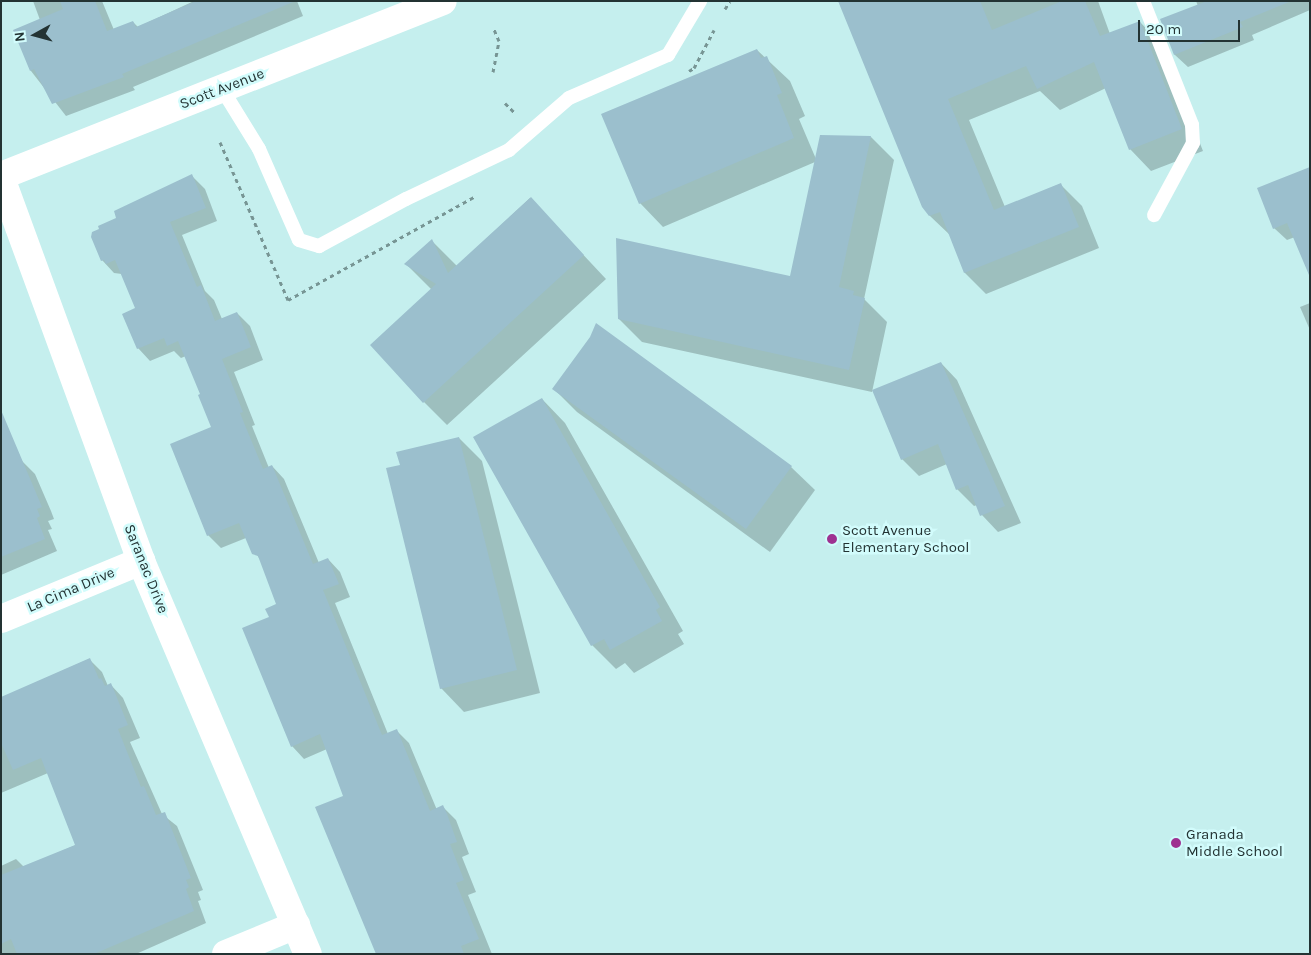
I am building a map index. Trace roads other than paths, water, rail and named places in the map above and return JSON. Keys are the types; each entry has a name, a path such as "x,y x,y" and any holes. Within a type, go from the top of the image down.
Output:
{"street":[{"name":"Scott Avenue","path":"1,177 222,89 391,11 443,1"},
{"name":"Saranac Drive","path":"1,177 141,561 308,954"},
{"name":"La Cima Drive","path":"1,619 141,561"},
{"path":"226,954 296,925"}],"lane":[{"path":"222,89 259,149 299,240 319,246 406,199 509,150 569,98 668,55 700,1"},
{"path":"1143,1 1192,124 1193,143 1154,215"}],"place":[{"name":"Scott Avenue Elementary School","path":"832,539"},
{"name":"Granada Middle School","path":"1176,843"}]}
